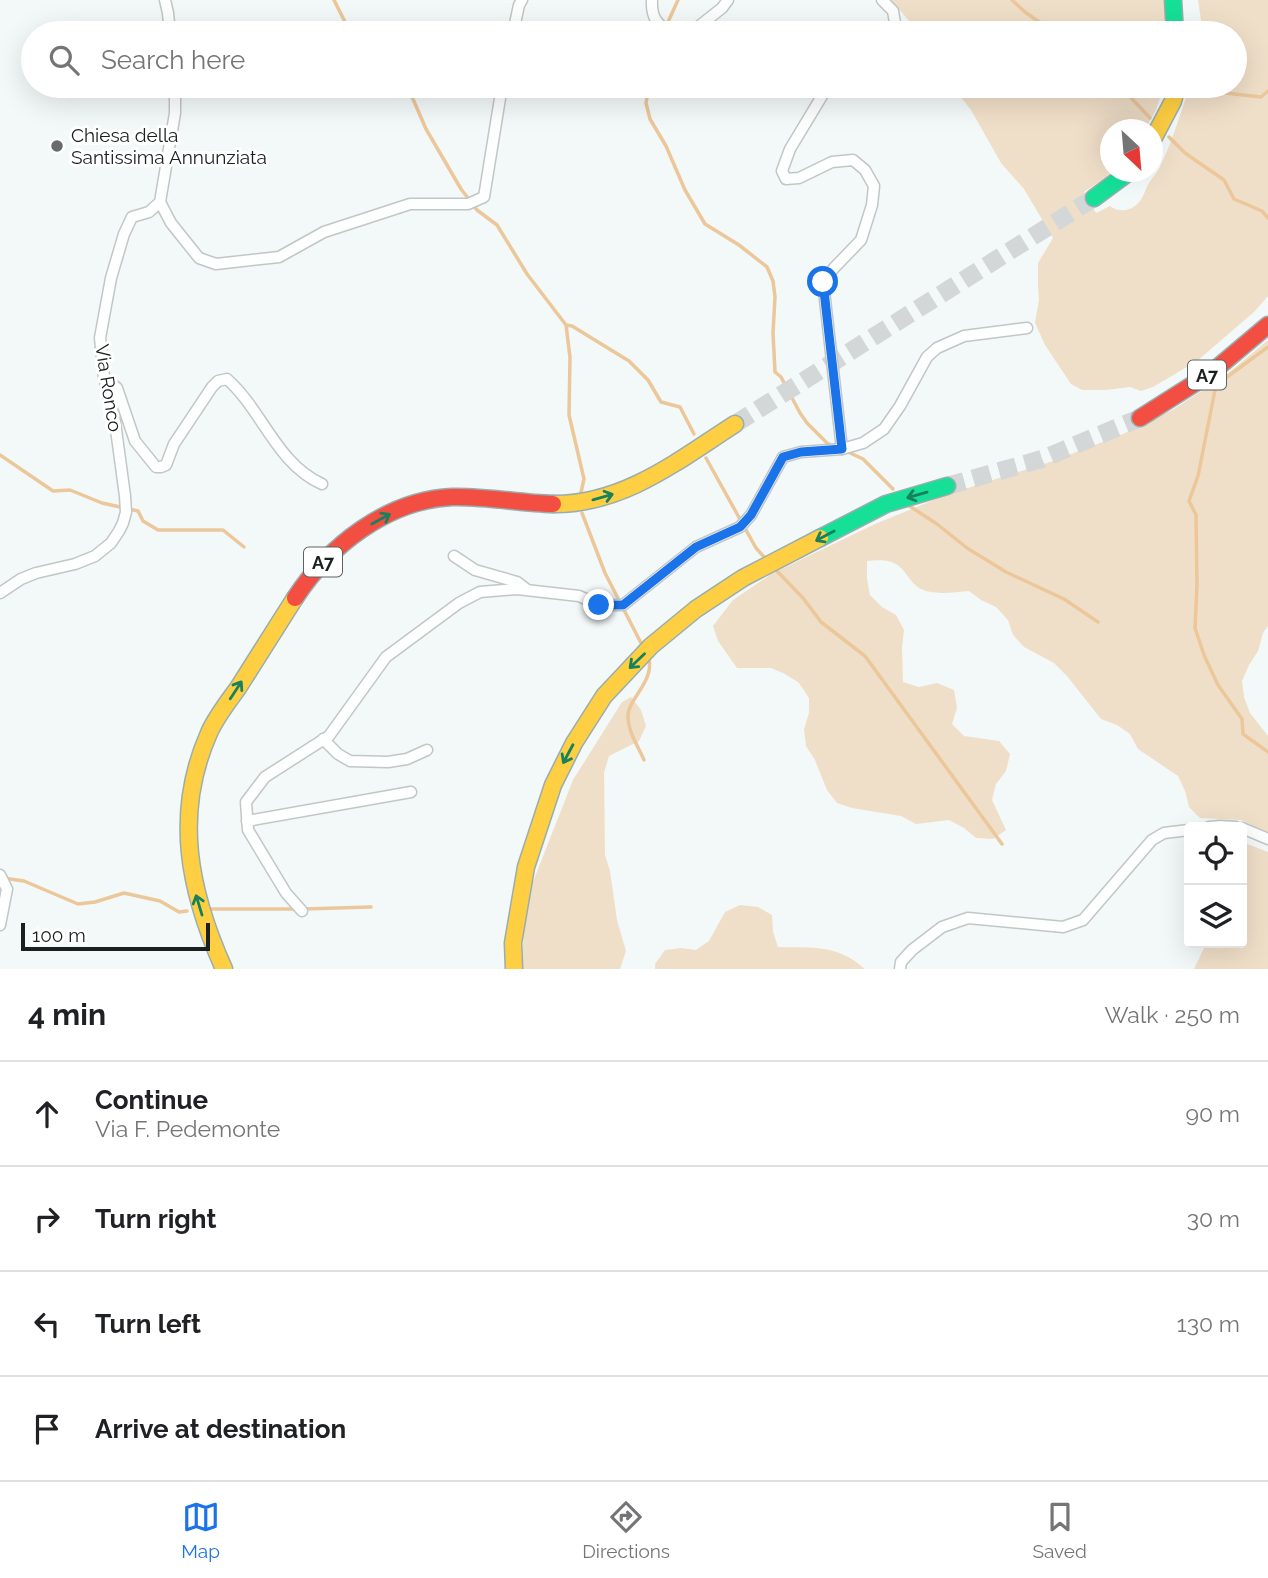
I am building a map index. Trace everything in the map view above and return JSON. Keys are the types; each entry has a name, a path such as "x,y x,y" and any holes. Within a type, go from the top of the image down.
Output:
{"highway":[{"path":"1173,0 1174,21"},
{"path":"1163,121 1174,98"},
{"path":"1094,198 1117,182"},
{"name":"A7","path":"1140,418 1211,373 1268,325"},
{"name":"A7","path":"224,969 201,912 191,875 187,830 192,788 210,730 306,582 320,565 357,532 394,512 425,501 446,497 558,505 612,495 649,477 735,424"},
{"path":"514,969 513,943 519,903 526,867 540,821 552,785 604,695 651,646 696,609 743,578 886,504 947,486"}],"street":[{"path":"165,0 169,21"},
{"path":"516,21 522,0"},
{"path":"652,0 651,9 656,21"},
{"path":"706,21 728,0"},
{"path":"883,0 893,11 895,21"},
{"path":"174,98 175,113 160,202 171,223 199,258 216,264 279,257 324,232 410,204 468,204 484,197 500,98"},
{"path":"821,98 790,149 782,171 786,179 799,178 831,162 853,160 865,170 874,186 872,205 861,240 823,282 842,449"},
{"name":"Via Ronco","path":"0,593 36,573 75,565 95,556 111,543 119,531 126,512 125,496 115,422 104,377 100,338 111,278 124,234 132,217 149,212 160,202"},
{"path":"302,911 286,893 248,830 246,802 265,778 329,736 386,657 459,603 480,592 517,589 579,596 599,605 623,605 696,547 740,527 751,515 783,457 801,452 842,449 863,443 884,429 927,357 937,348 964,336 1027,328"},
{"path":"104,377 117,388 135,441 156,467 166,465 174,444 212,387 227,379 240,391 281,451 309,478 322,484"},
{"path":"454,556 475,570 517,582 527,590"},
{"path":"323,740 350,761 388,762 408,759 427,750"},
{"path":"247,821 411,792"},
{"path":"1247,830 1268,839"},
{"path":"900,969 901,962 912,950 942,927 968,918 1063,927 1083,920 1152,840 1164,833 1184,831"},
{"path":"0,874 7,889 0,925"}],"shaded area":[{"path":"891,0 1167,0 1168,21 909,21"},
{"path":"1198,0 1268,0 1268,296 1254,312 1197,361 1153,387 1141,391 1130,387 1082,390 1071,384 1045,345 1035,323 1039,299 1038,263 1053,238 1024,189 1001,163 962,98 1160,98 1151,119 1100,119 1100,181 1084,192 1096,213 1110,206 1128,210 1139,202 1150,182 1163,182 1163,160 1186,98 1247,98 1247,21 1201,21"},
{"path":"1268,340 1268,626 1242,681 1250,713 1268,736 1268,833 1241,820 1200,818 1189,807 1178,776 1138,749 1130,734 1101,719 1054,663 1024,647 1013,635 1008,620 996,607 969,591 943,593 924,590 916,586 900,567 884,561 867,561 867,579 870,595 882,607 896,615 904,630 903,682 919,687 937,683 954,690 957,708 952,724 964,736 999,741 1010,754 1006,771 996,784 992,800 1006,830 993,839 976,838 949,820 916,824 901,816 837,803 827,790 806,746 804,729 809,713 809,698 799,683 771,668 737,668 718,641 713,626 733,600 773,573 875,524 946,495 1053,461 1123,434 1174,409 1226,375"},
{"path":"631,697 641,710 646,726 639,741 609,756 604,773 605,855 617,920 626,951 620,969 521,969 527,897 573,780 622,702"},
{"path":"1247,844 1268,852 1268,969 1194,969 1204,948 1247,948"},
{"path":"740,905 758,907 772,915 773,932 778,947 834,951 865,969 655,969 655,964 665,950 696,950 709,941 725,912"}],"waterway":[{"path":"334,0 344,21"},
{"path":"668,21 678,0"},
{"path":"1012,0 1038,21"},
{"path":"1247,95 1261,97 1268,91"},
{"path":"412,98 426,129 461,189 477,210 497,225 527,274 566,325 570,357 569,415 584,479 580,497"},
{"path":"647,98 650,119 705,224 739,245 767,267 773,281 775,297 775,372 781,377 807,423 832,446"},
{"path":"1131,98 1150,118"},
{"path":"1169,137 1185,153 1224,180 1234,199 1262,211 1268,218"},
{"path":"566,325 572,326 629,361 648,380 661,402 680,407 694,434"},
{"path":"1268,347 1216,385 1198,476 1189,501 1196,515 1195,628 1218,685 1242,719 1243,734 1268,752"},
{"path":"846,451 863,459 893,489"},
{"path":"0,455 53,491 70,490 102,503 138,511 143,521 158,530 223,530 244,547"},
{"path":"706,458 756,548 765,558"},
{"path":"908,505 967,548 1006,572 1064,599 1098,622"},
{"path":"582,513 605,573 642,645"},
{"path":"775,569 803,598 821,622 865,656 1002,844"},
{"path":"644,760 631,733 628,716 632,703 648,675 649,659"},
{"path":"3,878 24,881 78,904 124,893 160,901 179,912 187,911"},
{"path":"303,909 371,907"},
{"path":"212,909 296,909"}],"tunnel":[{"path":"735,424 1094,198"},
{"path":"947,486 1042,459 1140,418"}],"traffic: fast":[{"path":"1173,0 1174,21"},
{"path":"1094,198 1116,182"},
{"path":"820,538 886,504 947,486"}],"traffic: slow":[{"path":"1163,120 1174,98"},
{"path":"553,504 579,502 627,489 671,465 735,424"},
{"path":"514,969 513,943 526,867 553,785 574,743 604,696 651,646 696,609 743,578 820,538"},
{"path":"224,969 202,911 194,881 189,823 191,793 198,763 212,727 295,598"}],"traffic: jam":[{"path":"1140,418 1211,373 1268,325"},
{"path":"295,598 342,544 362,529 405,507 452,497 553,504"}],"place":[{"name":"Chiesa della Santissima Annunziata","path":"57,146"}],"route":[{"path":"599,605 623,605 696,547 740,527 751,515 783,457 801,452 842,449 823,282"}]}
